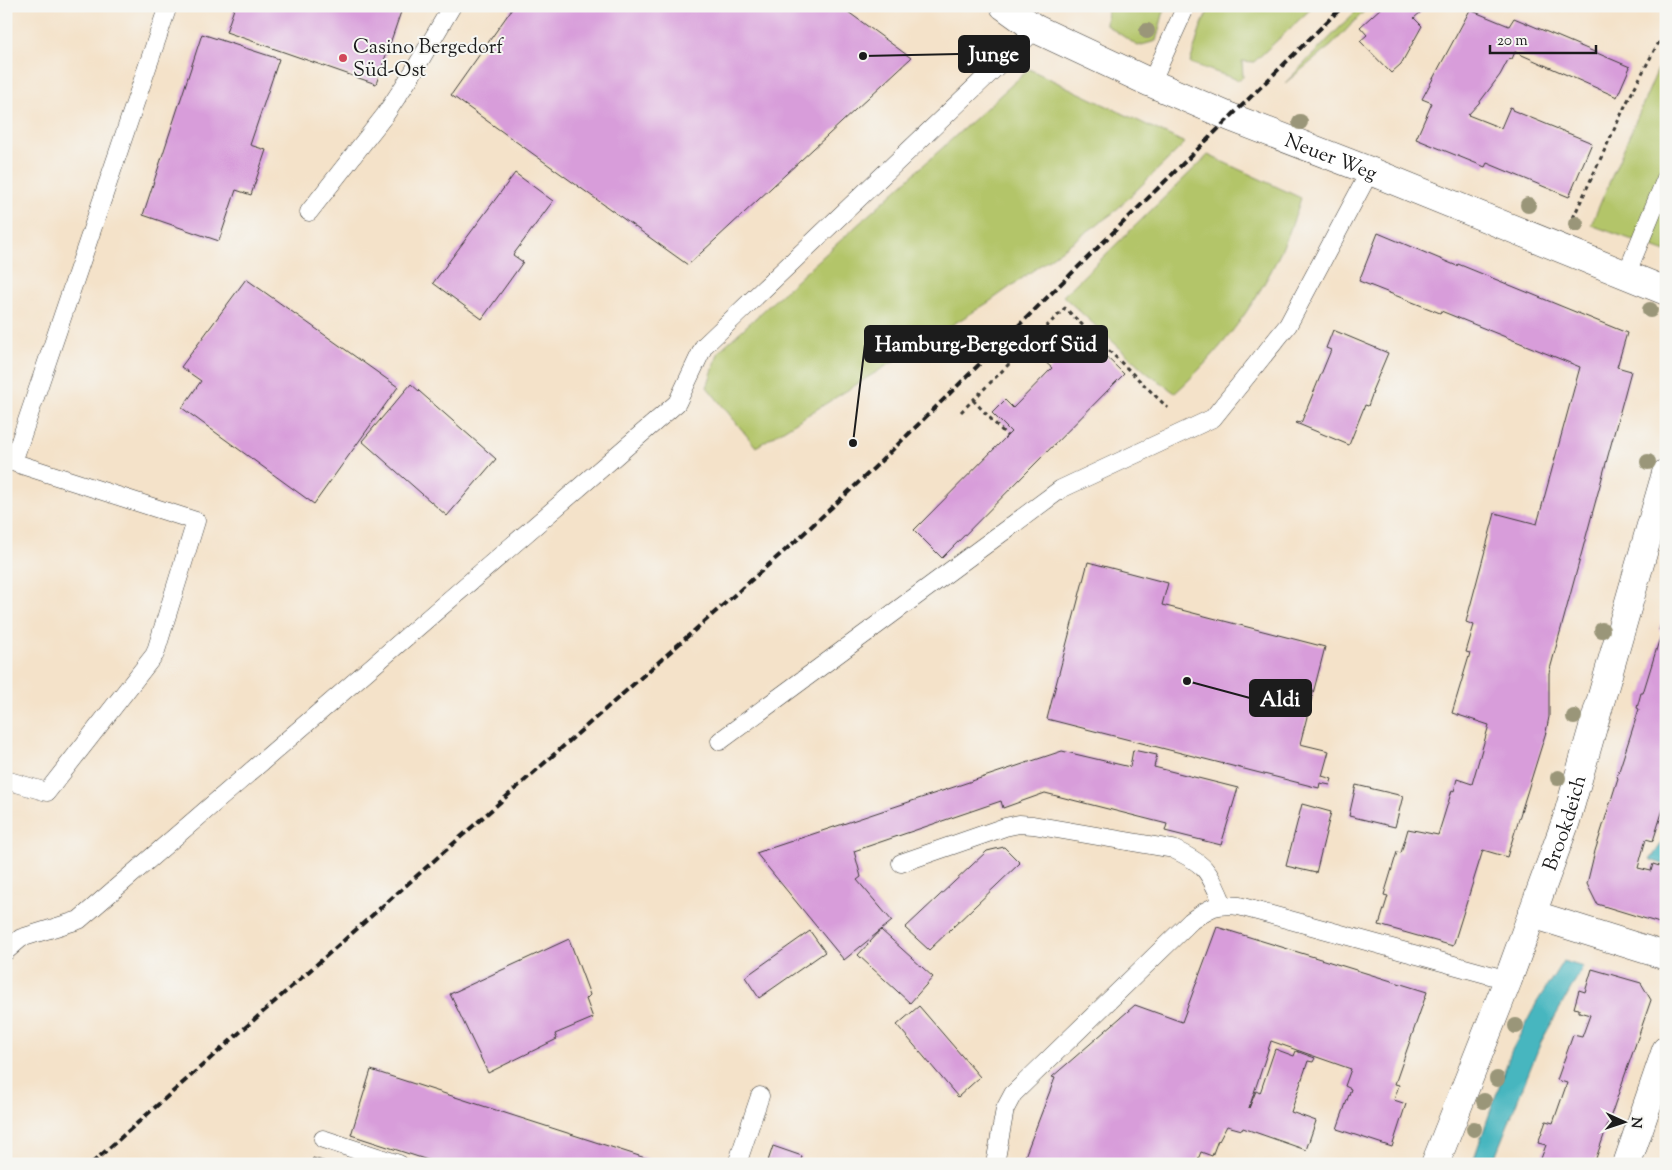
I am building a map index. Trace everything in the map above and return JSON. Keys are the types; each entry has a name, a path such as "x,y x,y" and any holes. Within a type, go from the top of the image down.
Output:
{"street":[{"name":"Neuer Weg","path":"1004,6 1036,29 1151,83 1230,117 1370,171 1666,291"},
{"name":"Brookdeich","path":"1435,1164 1508,980 1566,821 1666,473"},
{"path":"1532,914 1666,956"},
{"path":"1627,1164 1666,1050"}],"lane":[{"path":"6,780 47,792 155,654 196,520 10,461 168,6"},
{"path":"309,212 385,115 412,74 452,6"},
{"path":"1151,83 1186,6"},
{"path":"6,951 21,938 79,920 676,403 704,346 1036,29"},
{"path":"720,741 1061,489 1213,418 1288,325 1370,171"},
{"path":"1626,275 1666,178"},
{"path":"901,864 1004,827 1033,824 1173,849 1190,857 1202,866 1209,874 1223,904"},
{"path":"995,1164 1005,1109 1013,1094 1191,921 1208,909 1223,904 1239,906 1508,980"},
{"path":"737,1164 760,1096"},
{"path":"323,1139 399,1164"}],"path":[{"path":"1559,248 1626,104 1656,47 1666,33"},
{"path":"961,412 1065,308 1190,429"},
{"path":"973,400 1007,436"}],"green space":[{"path":"1103,6 1156,6 1164,11 1156,41 1138,46 1106,25 1107,9"},
{"path":"1210,6 1314,6 1254,62 1242,61 1243,77 1238,80 1190,63 1200,29"},
{"path":"1361,6 1369,6 1332,45 1285,83"},
{"path":"1666,56 1666,252 1591,225 1661,62"},
{"path":"1029,69 1185,143 1113,213 989,302 756,447 707,387 719,351"},
{"path":"1208,155 1301,198 1292,226 1280,253 1252,304 1216,351 1175,393 1147,373 1063,296"}],"water":[{"path":"1666,837 1666,865 1650,860"},
{"path":"1563,961 1583,967 1541,1042 1492,1164 1472,1164 1511,1052 1537,1002"}],"building":[{"name":"Casino Bergedorf Süd-Ost","path":"235,6 403,6 376,84 226,32"},
{"path":"514,6 840,6 911,58 688,265 451,95"},
{"path":"1383,6 1415,6 1421,12 1414,18 1422,26 1401,64 1391,73 1360,41 1367,35 1360,27"},
{"path":"1470,10 1509,26 1514,18 1630,67 1617,97 1515,52 1512,59 1509,58 1500,75 1468,115 1501,128 1510,107 1513,108 1512,110 1592,143 1569,197 1487,163 1485,167 1416,139 1432,103 1422,99"},
{"path":"202,34 279,59 250,145 266,150 251,195 236,190 219,241 143,215"},
{"path":"515,173 553,201 513,255 523,262 482,319 433,283"},
{"path":"1378,233 1627,333 1617,367 1631,371 1549,673 1549,717 1546,732 1507,857 1483,850 1453,946 1379,925 1388,896 1384,895 1397,852 1401,853 1408,829 1438,835 1457,779 1472,784 1489,725 1452,713 1470,653 1466,652 1474,625 1466,622 1495,513 1537,524 1580,367 1441,311 1440,313 1359,281"},
{"path":"246,279 398,387 314,504 182,408 201,381 181,367"},
{"path":"1077,328 1124,374 942,558 914,530 1011,432 992,413 1005,400 1013,408 1052,368 1044,361"},
{"path":"1333,330 1388,353 1372,391 1368,406 1365,405 1349,445 1296,423 1301,423 1331,350 1326,348"},
{"path":"411,384 496,459 447,516 362,441"},
{"path":"1088,562 1168,583 1162,605 1325,647 1300,744 1329,751 1322,776 1332,779 1330,785 1320,783 1319,788 1047,719"},
{"path":"1663,616 1666,617 1666,800 1653,841 1646,839 1638,868 1651,871 1653,864 1666,868 1666,925 1597,904 1587,884 1595,851 1639,709 1637,708 1641,693 1643,693 1662,631 1659,630"},
{"path":"1133,750 1157,755 1154,767 1238,788 1221,845 1165,831 1167,824 1045,793 1003,808 1001,801 854,851 861,877 857,880 892,921 844,960 756,853 1062,751 1130,767"},
{"path":"1356,785 1403,796 1395,827 1349,816"},
{"path":"1302,804 1331,812 1316,873 1286,866"},
{"path":"1004,847 1020,863 929,950 905,928 987,851"},
{"path":"1217,927 1427,992 1395,1084 1399,1085 1394,1100 1406,1104 1392,1147 1337,1129 1351,1089 1345,1086 1351,1069 1271,1041 1249,1108 1256,1091 1260,1093 1275,1049 1294,1056 1296,1051 1315,1058 1313,1062 1308,1061 1291,1112 1316,1121 1306,1150 1243,1128 1242,1130 1227,1126 1218,1140 1212,1156 1201,1152 1196,1164 1022,1164 1055,1078 1052,1077 1135,1005 1182,1022"},
{"path":"881,930 933,977 910,1003 858,955"},
{"path":"810,931 825,952 759,998 745,977"},
{"path":"569,939 590,995 586,999 593,1018 555,1034 557,1039 488,1073 450,994"},
{"path":"1592,969 1641,983 1651,1000 1594,1164 1539,1164 1546,1145 1538,1143 1546,1121 1553,1123 1567,1083 1557,1080 1573,1035 1582,1037 1590,1015 1579,1012 1579,1009 1574,1008 1579,990 1585,992"},
{"path":"919,1006 980,1077 958,1097 897,1025"},
{"path":"371,1070 661,1164 440,1164 351,1135"},
{"path":"773,1146 802,1156 800,1164 775,1164 768,1161"},
{"path":"313,1158 330,1163 330,1164 311,1164"}],"railway":[{"path":"91,1164 800,537 874,468 1343,6"}],"place":[{"name":"Junge","path":"863,56"},
{"name":"Casino Bergedorf Süd-Ost","path":"343,58"},
{"name":"Hamburg-Bergedorf Süd","path":"853,443"},
{"name":"Aldi","path":"1187,681"}]}
